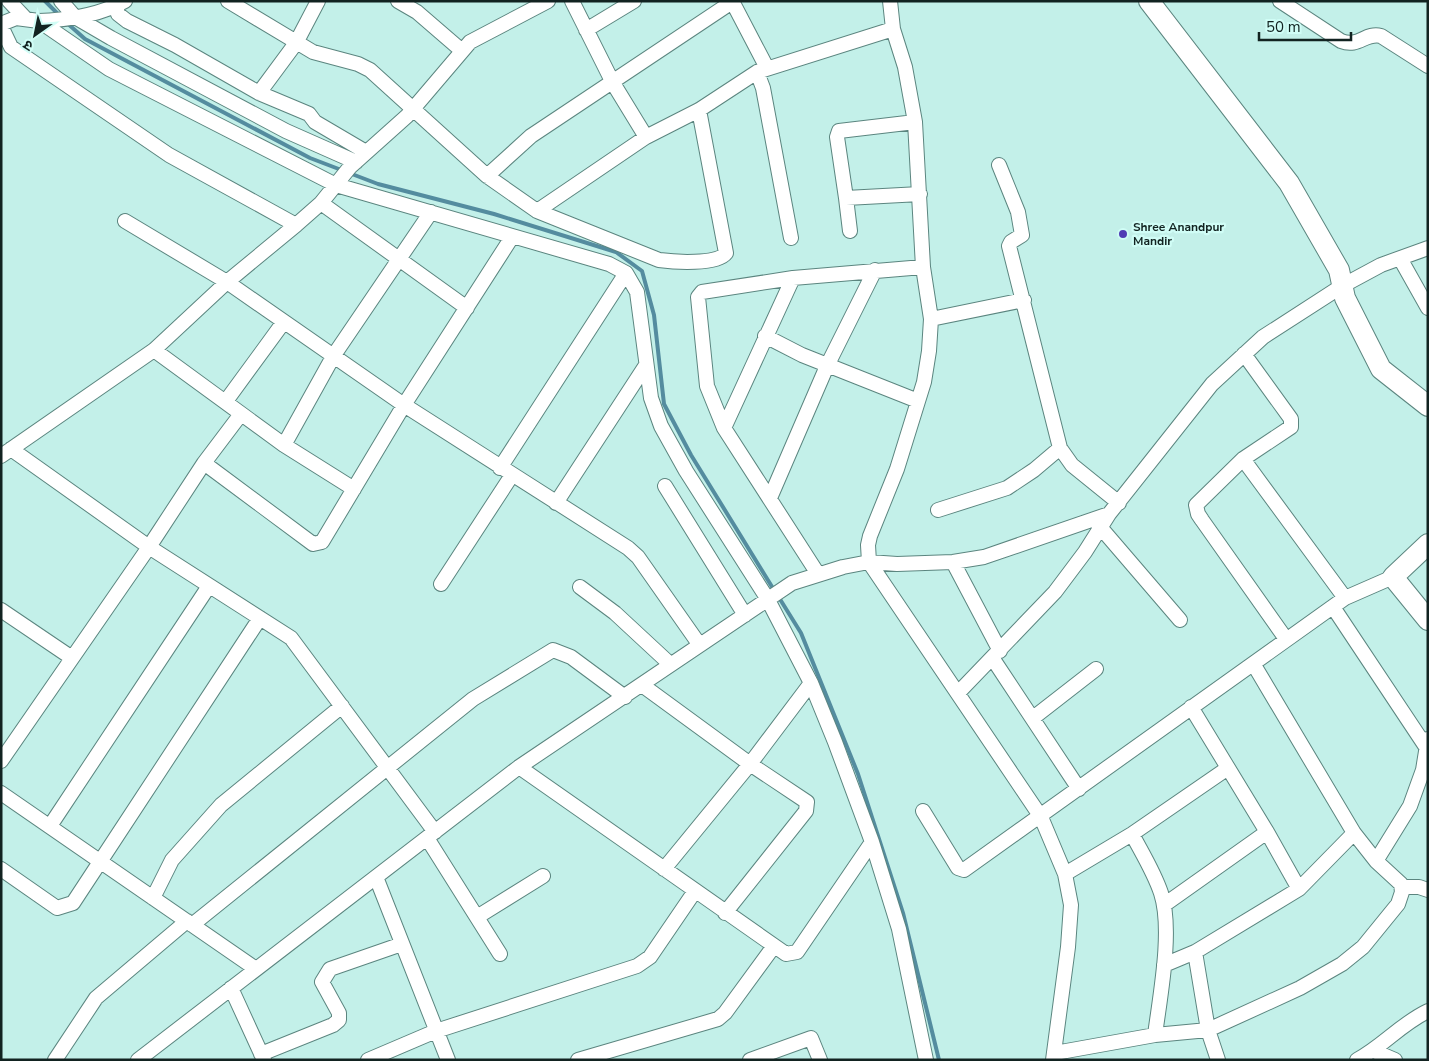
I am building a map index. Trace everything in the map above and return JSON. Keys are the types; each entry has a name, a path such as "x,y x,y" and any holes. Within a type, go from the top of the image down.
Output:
{"street":[{"path":"61,1 72,17 286,131 353,164"},
{"path":"228,1 321,55 358,64 370,70 487,176 537,211 659,260 670,262 720,259 726,253 699,110"},
{"path":"259,94 296,42 318,1"},
{"path":"500,954 431,835 388,768 291,638 6,453 154,350 227,282 296,225 320,203 353,164 400,124 461,50 478,37 548,1"},
{"path":"572,1 613,83 646,138"},
{"path":"586,30 634,1"},
{"path":"890,1 893,29 905,66 916,122 924,267 930,319 929,351 918,401 897,469 870,536 868,546 869,562 1041,817 1065,874 1070,905 1067,955 1054,1056 1155,1035 1208,1030 1300,988 1342,964 1363,947 1378,931 1398,904 1402,897 1402,887"},
{"path":"1280,1 1341,41 1351,44 1374,34 1381,36 1428,66"},
{"path":"405,2 461,50"},
{"path":"487,176 531,136 732,2 762,70 763,88 791,238"},
{"path":"13,3 32,20 109,69 338,182 512,237 610,264 626,273 637,292 651,398 668,442 770,596 811,682 872,842 899,929 926,1060"},
{"path":"1151,3 1289,183 1339,270 1345,298 1381,369 1428,406"},
{"path":"296,225 155,146 15,50 8,44 1,25 16,18 53,20 72,17 121,4 122,18 259,94 309,114 315,122 366,152"},
{"path":"537,211 646,138 699,110 762,70 893,29"},
{"path":"850,232 837,138 839,131 916,122"},
{"path":"999,165 1015,204 1021,229 1021,237 1010,242 1010,246 1060,448 1072,465 1119,503"},
{"path":"846,198 920,194"},
{"path":"320,203 467,308"},
{"path":"284,445 334,355 431,212"},
{"path":"125,221 227,282 283,323 334,355 404,405 628,548 638,557 699,644"},
{"path":"204,463 313,544 322,542 404,405 512,237"},
{"path":"958,692 996,655 1055,592 1109,514 1199,399 1244,354 1263,337 1342,286 1381,266 1428,248"},
{"path":"1400,260 1428,308"},
{"path":"818,574 770,498 736,450 724,428 707,386 698,297 702,292 793,278 924,267"},
{"path":"770,498 827,366 875,270"},
{"path":"441,584 506,471 626,273"},
{"path":"724,428 764,336 793,278"},
{"path":"930,319 1024,300"},
{"path":"226,401 283,323"},
{"path":"764,336 827,366 918,401"},
{"path":"154,350 284,445 354,489"},
{"path":"1244,354 1292,423 1288,430 1243,459 1196,505 1196,509 1286,639"},
{"path":"556,503 646,365"},
{"path":"1,761 149,547 204,463 240,414"},
{"path":"938,510 1007,488 1034,470 1060,448"},
{"path":"1243,459 1345,598"},
{"path":"665,486 745,615"},
{"path":"138,1060 519,766 589,718 642,686 699,644 792,583 818,574 869,562 897,564 953,562 1000,552 1109,514"},
{"path":"1101,528 1180,620"},
{"path":"923,811 958,868 963,870 1041,817 1191,707 1254,665 1286,639 1345,598 1393,577 1428,544"},
{"path":"953,562 996,655 1033,718 1079,788"},
{"path":"1393,577 1428,620"},
{"path":"50,826 210,586"},
{"path":"580,588 615,613 670,664"},
{"path":"1333,607 1427,743 1422,770 1410,806 1376,861"},
{"path":"3,615 72,658"},
{"path":"1,868 57,908 73,903 260,618"},
{"path":"55,1060 96,998 388,768 472,699 553,650 571,657 625,697"},
{"path":"1254,665 1354,833 1376,861 1402,887 1427,888"},
{"path":"1033,718 1096,669"},
{"path":"664,869 750,764 811,682"},
{"path":"642,686 750,764 803,799 807,808 725,913"},
{"path":"153,898 172,860 222,805 342,706"},
{"path":"1191,707 1267,832 1299,889"},
{"path":"519,766 695,892 786,954 797,952 872,842"},
{"path":"1065,874 1132,834 1228,768"},
{"path":"1,793 256,969"},
{"path":"1164,905 1267,832"},
{"path":"1164,965 1195,952 1299,889 1354,833"},
{"path":"1132,834 1153,873 1164,905 1164,965 1155,1035"},
{"path":"477,917 543,876"},
{"path":"376,877 448,1060"},
{"path":"368,1060 436,1031 637,966 650,957 695,892"},
{"path":"232,988 263,1057 333,1025 339,1020 339,1013 322,982 330,969 402,944"},
{"path":"578,1060 718,1020 726,1013 774,946"},
{"path":"1195,952 1208,1030 1218,1060"},
{"path":"1357,1060 1374,1051 1408,1023 1428,1011"},
{"path":"750,1060 811,1038 820,1060"},
{"path":"1374,1051 1393,1059"}],"waterway":[{"path":"45,1 60,16"},
{"path":"67,23 85,39 310,158 378,184 494,214 616,252 642,271 654,315 664,404 691,455 774,590"},
{"path":"778,596 801,633 858,774 903,913 939,1060"}],"place":[{"name":"Shree Anandpur Mandir","path":"1123,234"}]}
